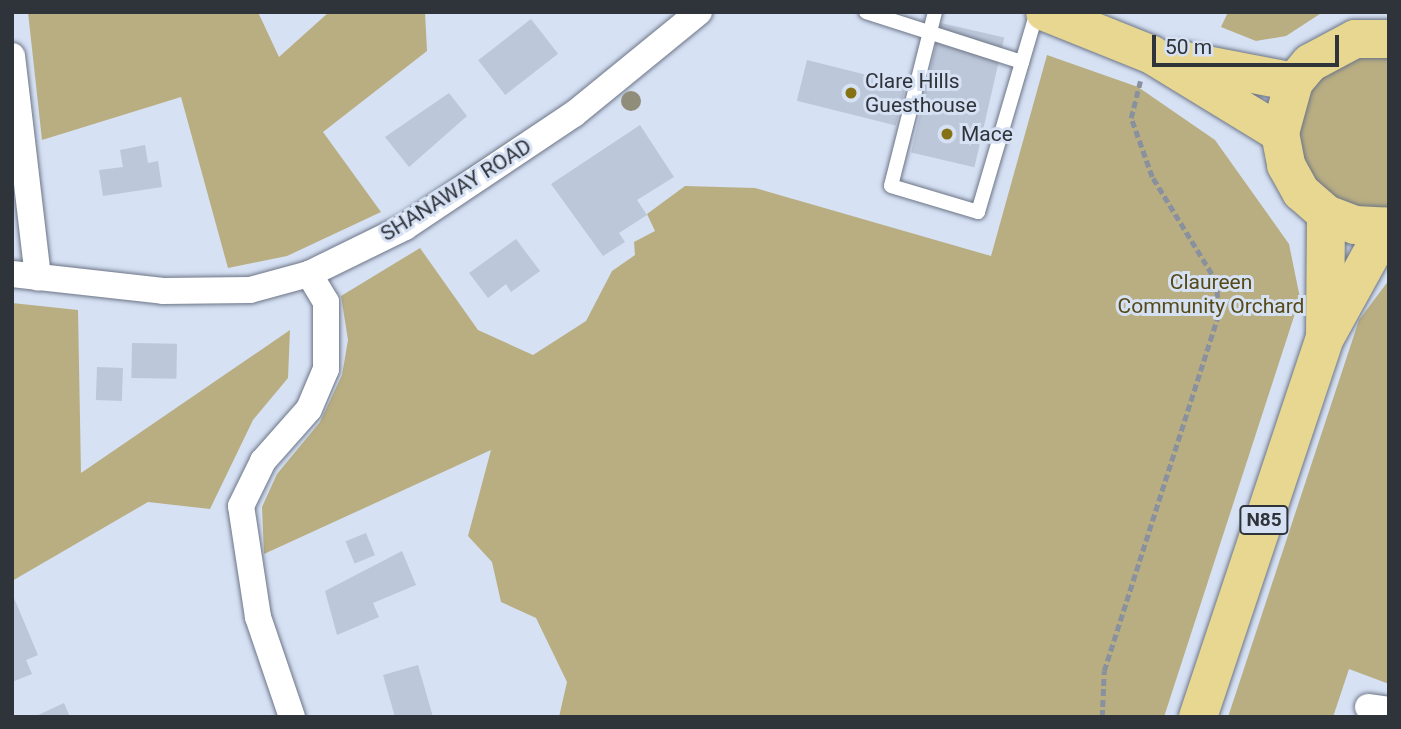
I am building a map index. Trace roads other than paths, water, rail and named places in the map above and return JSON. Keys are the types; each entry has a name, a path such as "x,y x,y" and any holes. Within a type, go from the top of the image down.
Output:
{"main road":[{"path":"1045,12 1152,55 1280,133"},
{"path":"1326,214 1301,192 1286,164 1280,133 1294,82 1331,48 1384,34"},
{"path":"1152,55 1294,82"},
{"name":"N85","path":"1198,717 1325,338 1387,227 1326,214 1325,338"}],"street":[{"name":"SHANAWAY ROAD","path":"12,274 163,291 250,290 309,274 405,226 563,122 699,12"},
{"path":"12,56 38,277"},
{"path":"292,717 258,617 241,506 262,461 309,409 326,369 326,302 309,274"}],"lane":[{"path":"866,12 929,35 1022,62"},
{"path":"935,12 891,186 978,212 1037,12"}],"place":[{"name":"Clare Hills Guesthouse","path":"851,93"},
{"name":"Mace","path":"947,134"}],"park label":[{"name":"Claureen Community Orchard","path":"1211,294"}]}
